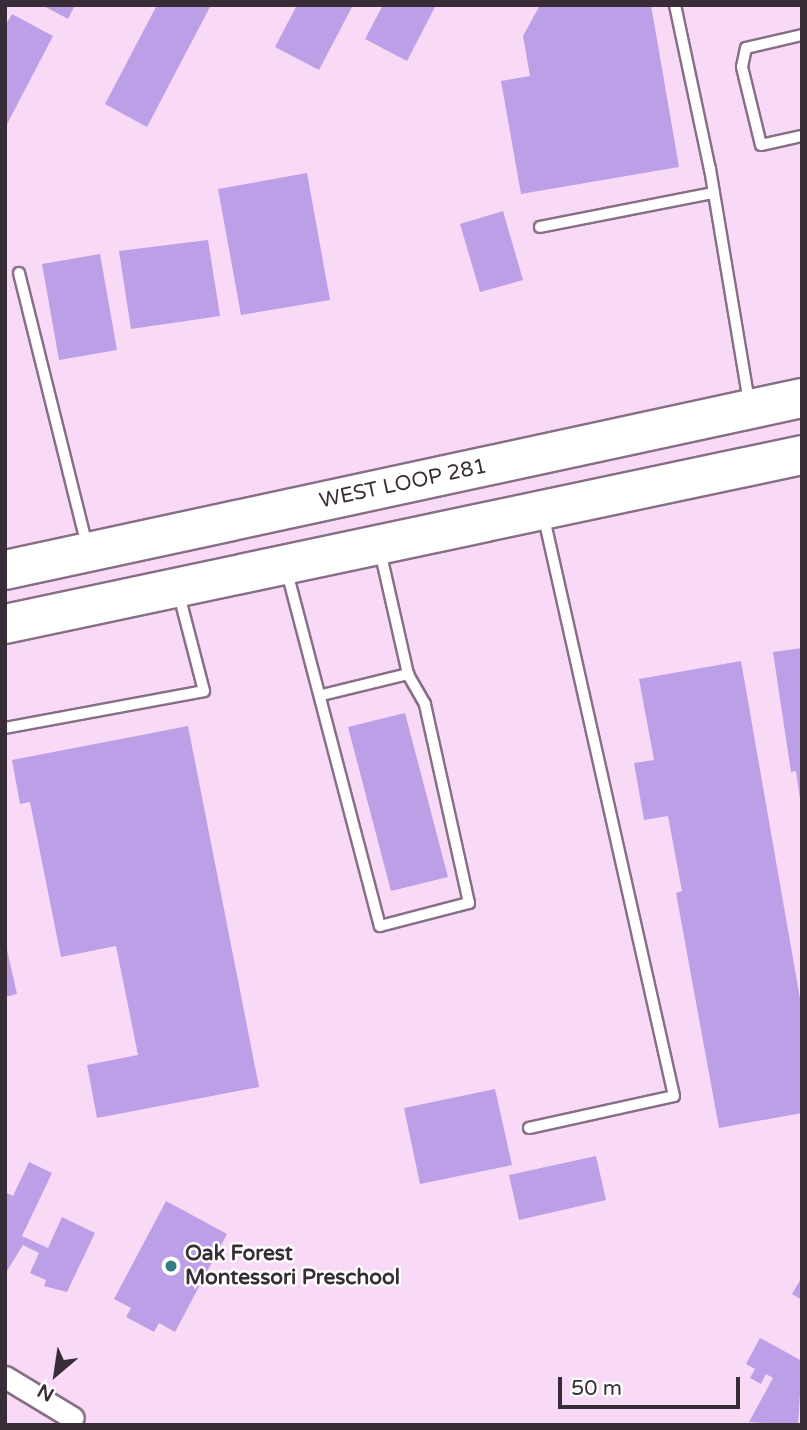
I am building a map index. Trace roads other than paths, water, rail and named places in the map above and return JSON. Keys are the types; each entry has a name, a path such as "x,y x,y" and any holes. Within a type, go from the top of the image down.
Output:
{"highway":[{"name":"WEST LOOP 281","path":"5,570 802,398"},
{"path":"5,624 379,547 802,455"}],"street":[{"path":"5,1377 73,1418"}],"lane":[{"path":"676,5 714,193 750,409"},
{"path":"802,35 746,48 742,67 761,145 802,136"},
{"path":"540,227 714,193"},
{"path":"19,273 89,551"},
{"path":"529,1128 674,1096 542,512"},
{"path":"286,566 323,695 380,926 469,903 425,704 408,674 379,547"},
{"path":"5,728 204,691 177,589"},
{"path":"323,695 408,674"}],"place":[{"name":"Oak Forest Montessori Preschool","path":"171,1266"}]}
